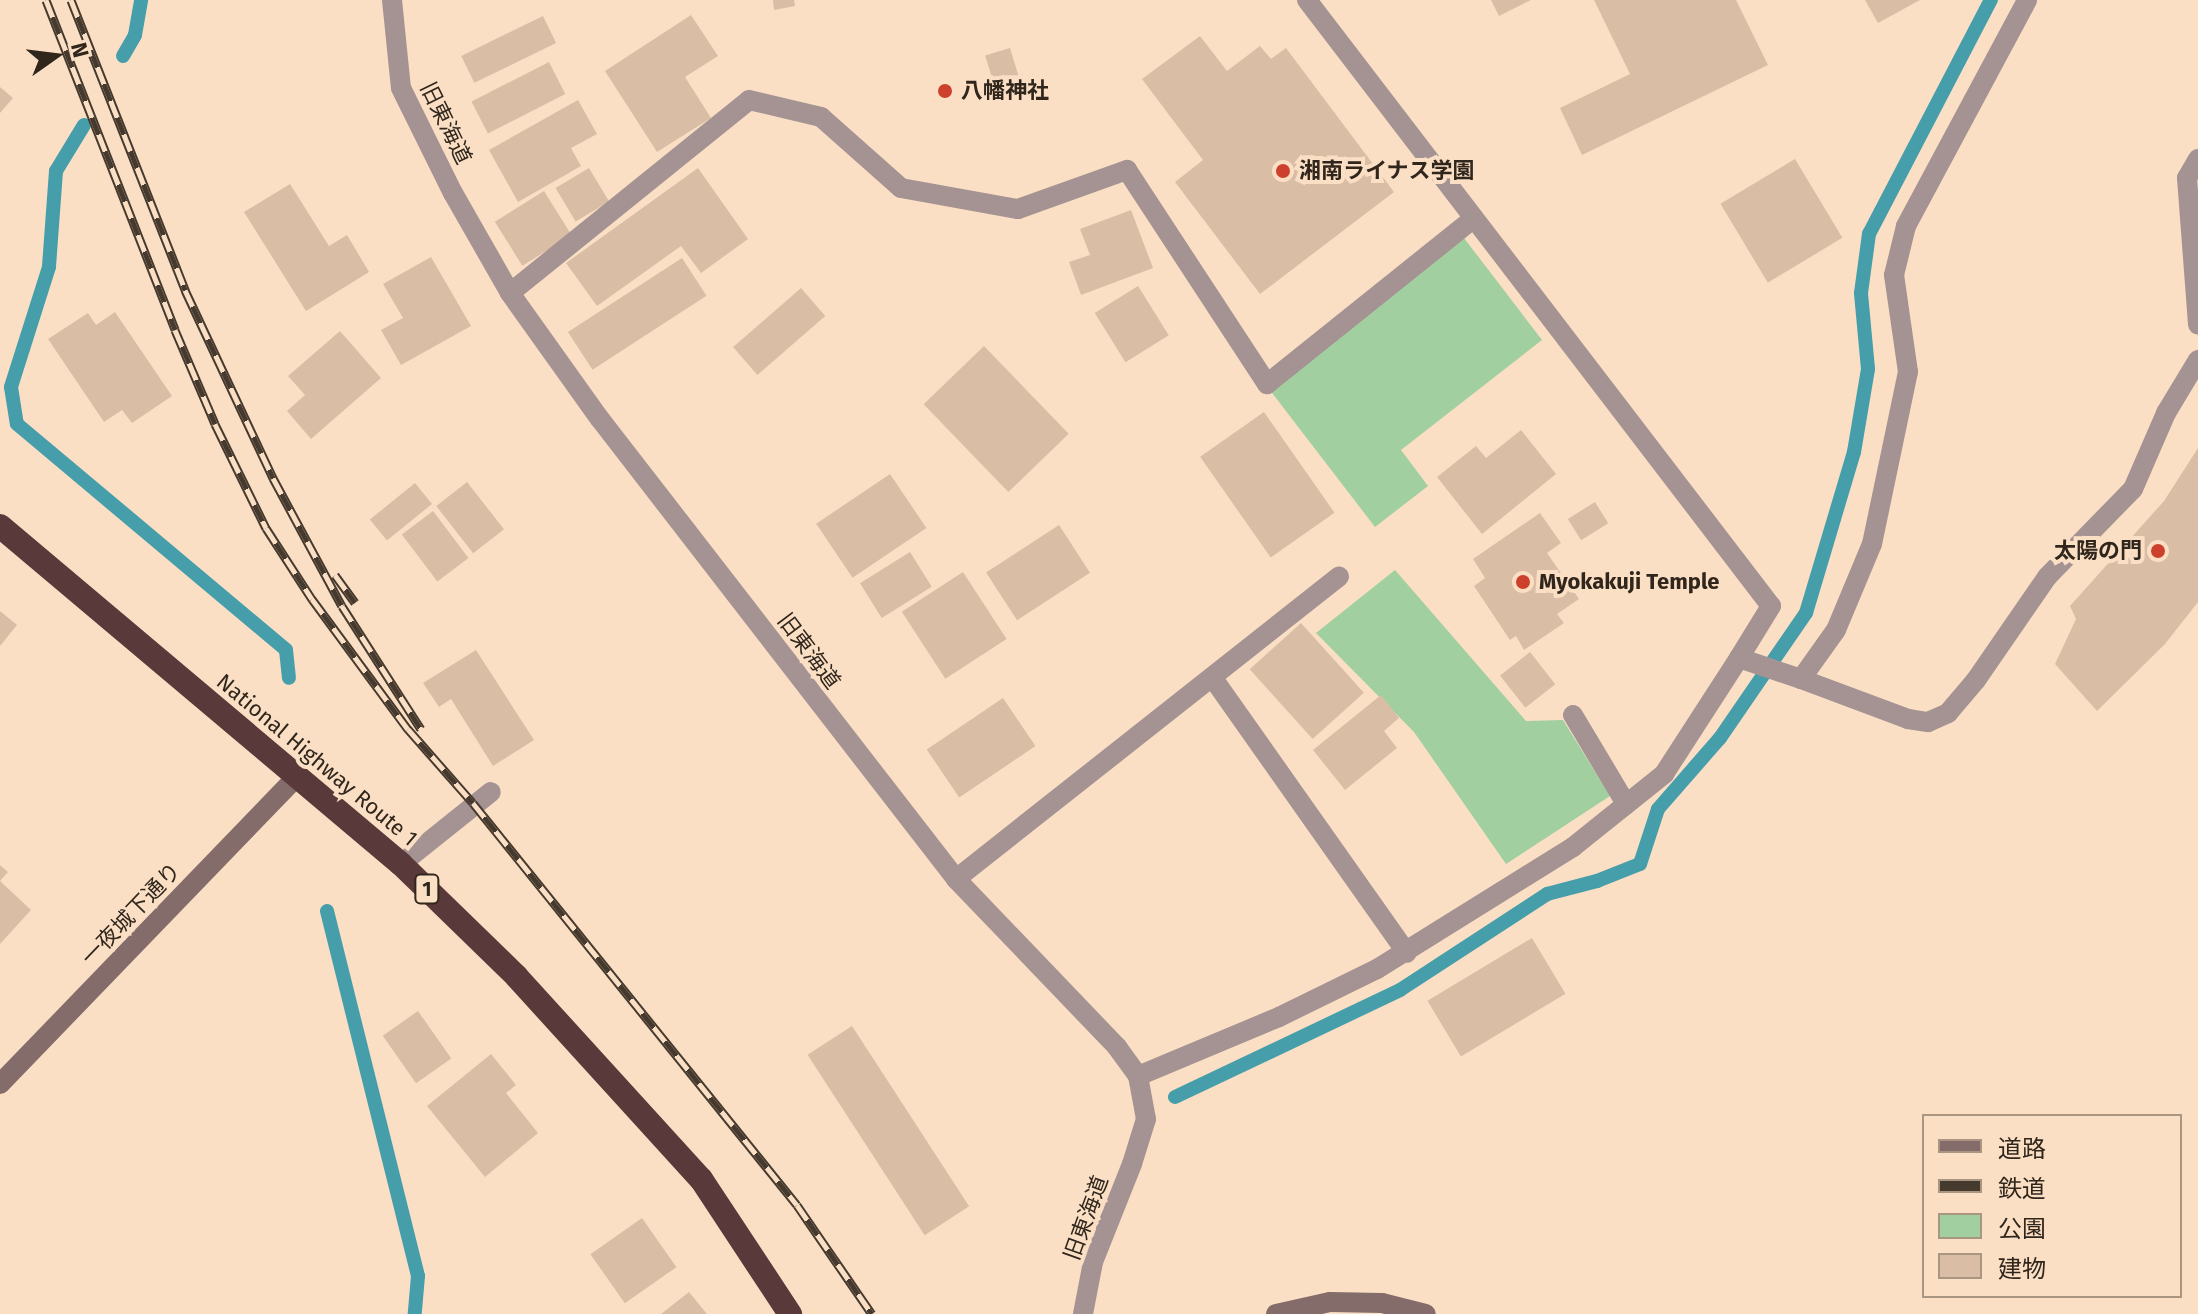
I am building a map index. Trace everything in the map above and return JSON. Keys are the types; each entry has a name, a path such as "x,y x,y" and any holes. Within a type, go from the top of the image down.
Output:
{"highway":[{"name":"National Highway Route 1","path":"0,526 401,864 516,976 701,1179 790,1314"}],"street":[{"name":"旧東海道","path":"392,0 401,88 453,193 510,293 600,419 956,879 1117,1047 1138,1076 1146,1119 1132,1164 1093,1262 1083,1314"},
{"path":"1138,1076 1279,1017 1407,953 1573,847 1664,774 1741,658 1771,606 1307,0"},
{"path":"1800,678 1836,630 1872,544 1882,503 1908,372 1894,275 1906,226 2027,0"},
{"path":"510,293 749,100 821,117 901,188 1018,209 1127,170 1267,384 1474,218"},
{"path":"2198,159 2187,178 2198,325"},
{"path":"1741,658 1908,719 1928,722 1948,713 1976,680 2047,577 2133,489 2166,413 2198,360"},
{"path":"956,879 1339,576"},
{"path":"1217,684 1407,953"},
{"path":"1573,715 1626,804"},
{"name":"一夜城下通り","path":"0,1084 296,778"},
{"path":"401,864 491,792"},
{"path":"1276,1314 1330,1302 1382,1303 1426,1314"}],"green space":[{"path":"1464,238 1542,340 1401,450 1428,486 1375,527 1269,389"},
{"path":"1395,570 1526,721 1563,720 1610,796 1506,864 1414,732 1316,633"}],"building":[{"path":"773,0 794,0 795,6 774,10"},
{"path":"1491,0 1531,0 1499,16"},
{"path":"1594,0 1736,0 1768,65 1582,155 1560,108 1630,74"},
{"path":"1865,0 1920,0 1878,23"},
{"path":"691,15 718,56 685,77 711,118 657,152 605,71"},
{"path":"543,16 556,43 474,83 461,56"},
{"name":"湘南ライナス学園","path":"1200,36 1227,71 1260,46 1271,59 1286,48 1394,192 1260,294 1175,182 1203,160 1142,79"},
{"path":"1010,48 1024,94 999,102 985,56"},
{"path":"549,62 565,94 488,134 471,101"},
{"path":"0,87 13,98 0,113"},
{"path":"578,100 597,134 571,148 581,166 518,202 489,150"},
{"path":"1795,159 1842,238 1768,283 1720,204"},
{"path":"589,168 609,201 576,222 556,188"},
{"path":"698,168 748,239 701,273 681,246 597,306 566,263"},
{"path":"290,184 329,246 347,235 369,272 306,311 244,212"},
{"path":"544,191 572,235 522,266 495,222"},
{"path":"1131,210 1153,268 1081,295 1069,262 1090,255 1080,229"},
{"path":"431,257 471,326 401,365 381,330 403,318 383,284"},
{"path":"682,258 707,296 592,370 568,332"},
{"path":"1138,286 1169,335 1125,362 1095,313"},
{"path":"801,288 825,316 757,375 733,347"},
{"path":"115,312 172,396 132,423 122,410 104,422 48,339 88,313 96,325"},
{"path":"340,331 381,378 311,439 287,411 305,395 288,376"},
{"path":"984,346 1069,434 1008,492 924,404"},
{"path":"1264,412 1335,513 1271,557 1200,457"},
{"name":"Myokakuji Temple","path":"1521,430 1556,474 1482,534 1437,477 1476,446 1486,458"},
{"name":"太陽の門","path":"2198,448 2198,602 2165,644 2097,711 2055,664 2076,619 2070,606 2164,501"},
{"path":"890,474 926,528 853,578 816,524"},
{"path":"467,482 504,529 473,553 436,506"},
{"path":"415,483 432,504 387,540 370,520"},
{"path":"1595,502 1608,523 1581,540 1568,519"},
{"path":"433,511 469,558 437,582 402,534"},
{"name":"Myokakuji Temple","path":"1540,513 1561,543 1547,553 1579,599 1557,614 1564,623 1524,650 1516,636 1510,640 1474,586 1485,578 1473,559"},
{"path":"1059,525 1090,573 1017,620 986,572"},
{"path":"910,552 932,587 882,618 860,583"},
{"path":"963,572 1007,639 945,679 902,612"},
{"path":"0,611 17,625 0,646"},
{"path":"1301,623 1364,693 1313,739 1250,669"},
{"path":"476,650 534,740 493,766 451,699 439,707 423,683"},
{"path":"1530,652 1555,684 1525,708 1500,675"},
{"path":"1381,695 1399,718 1384,731 1397,748 1345,790 1313,750"},
{"path":"1003,698 1035,746 959,798 927,749"},
{"path":"0,865 8,872 0,881"},
{"path":"0,881 31,910 0,944"},
{"path":"1532,938 1565,994 1461,1057 1427,1001"},
{"path":"418,1011 451,1059 416,1083 383,1036"},
{"path":"852,1026 969,1206 925,1235 808,1055"},
{"path":"491,1054 516,1085 506,1093 538,1133 485,1177 427,1106"},
{"path":"642,1218 676,1267 625,1303 590,1254"},
{"path":"689,1292 707,1314 661,1314"}],"waterway":[{"path":"123,56 135,35 141,0"},
{"path":"1175,1097 1400,990 1547,894 1597,881 1640,864 1658,809 1720,738 1806,613 1854,452 1868,369 1861,293 1869,234 1991,0"},
{"path":"84,125 56,171 49,267 11,387 17,424 286,650 289,678"},
{"path":"327,911 418,1276 415,1314"}],"railway":[{"path":"46,0 175,330 215,424 266,528 312,599 408,729 473,803 797,1205 872,1314"},
{"path":"71,0 185,290 273,478 342,606 421,729"},
{"path":"335,575 355,603"}],"place":[{"name":"八幡神社","path":"945,91"},
{"name":"湘南ライナス学園","path":"1283,171"},
{"name":"太陽の門","path":"2158,551"},
{"name":"Myokakuji Temple","path":"1523,582"}]}
